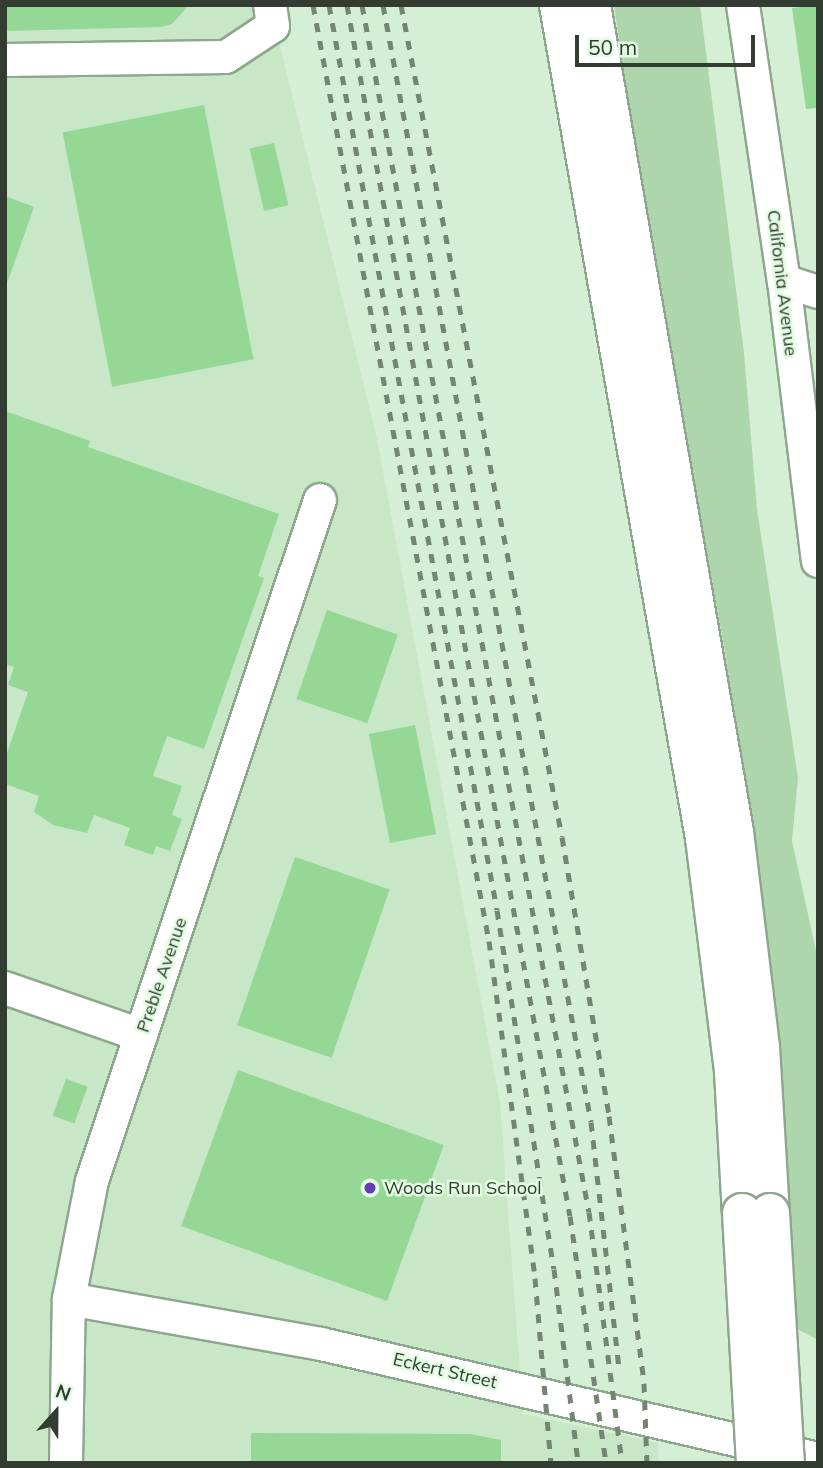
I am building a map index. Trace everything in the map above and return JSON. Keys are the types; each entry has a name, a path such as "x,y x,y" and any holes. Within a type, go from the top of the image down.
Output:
{"highway":[{"path":"559,5 705,838 734,1072 756,1213 785,1463"},
{"path":"591,5 736,845 760,1046 756,1213 756,1463"}],"street":[{"name":"California Avenue","path":"743,5 784,281 818,561"},
{"path":"5,60 226,57 271,16"},
{"path":"784,281 818,292"},
{"name":"Preble Avenue","path":"66,1463 69,1299 92,1181 251,719 320,500"},
{"path":"5,988 141,1035"},
{"name":"Eckert Street","path":"69,1299 372,1355 818,1459"}],"shaded area":[{"path":"5,5 270,5 377,439 500,1103 523,1414 658,1443 659,1463 5,1463"},
{"path":"614,5 700,5 744,353 757,509 798,778 792,841 818,960 818,1340 795,1328 761,888 725,652 632,137"}],"building":[{"path":"5,5 189,5 172,24 161,27 5,31"},
{"path":"818,5 818,108 806,109 792,8"},
{"path":"204,105 253,359 112,387 63,132"},
{"path":"274,143 288,205 264,211 250,149"},
{"path":"5,196 34,207 8,281 5,280"},
{"path":"5,411 90,441 88,447 279,514 258,576 264,578 204,749 167,736 153,776 182,786 172,815 182,819 170,851 156,846 153,855 124,845 130,828 94,815 87,833 53,825 34,812 39,796 5,784 5,759 28,692 8,685 14,667 5,664"},
{"path":"327,610 398,634 367,723 296,699"},
{"path":"415,725 436,834 390,843 369,734"},
{"path":"295,857 390,890 332,1058 237,1025"},
{"path":"238,1070 444,1145 387,1301 181,1226"},
{"path":"66,1079 88,1087 74,1124 53,1116"},
{"path":"251,1433 470,1434 501,1440 501,1463 251,1463"}],"railway":[{"path":"313,5 489,941 535,1278 551,1463"},
{"path":"329,5 497,910 554,1269 578,1463"},
{"path":"347,5 570,1216 606,1463"},
{"path":"362,5 589,1212 622,1463"},
{"path":"383,5 591,1122 619,1367"},
{"path":"401,5 562,837 609,1116 644,1383 647,1463"}],"place":[{"name":"Woods Run School","path":"370,1188"}]}
